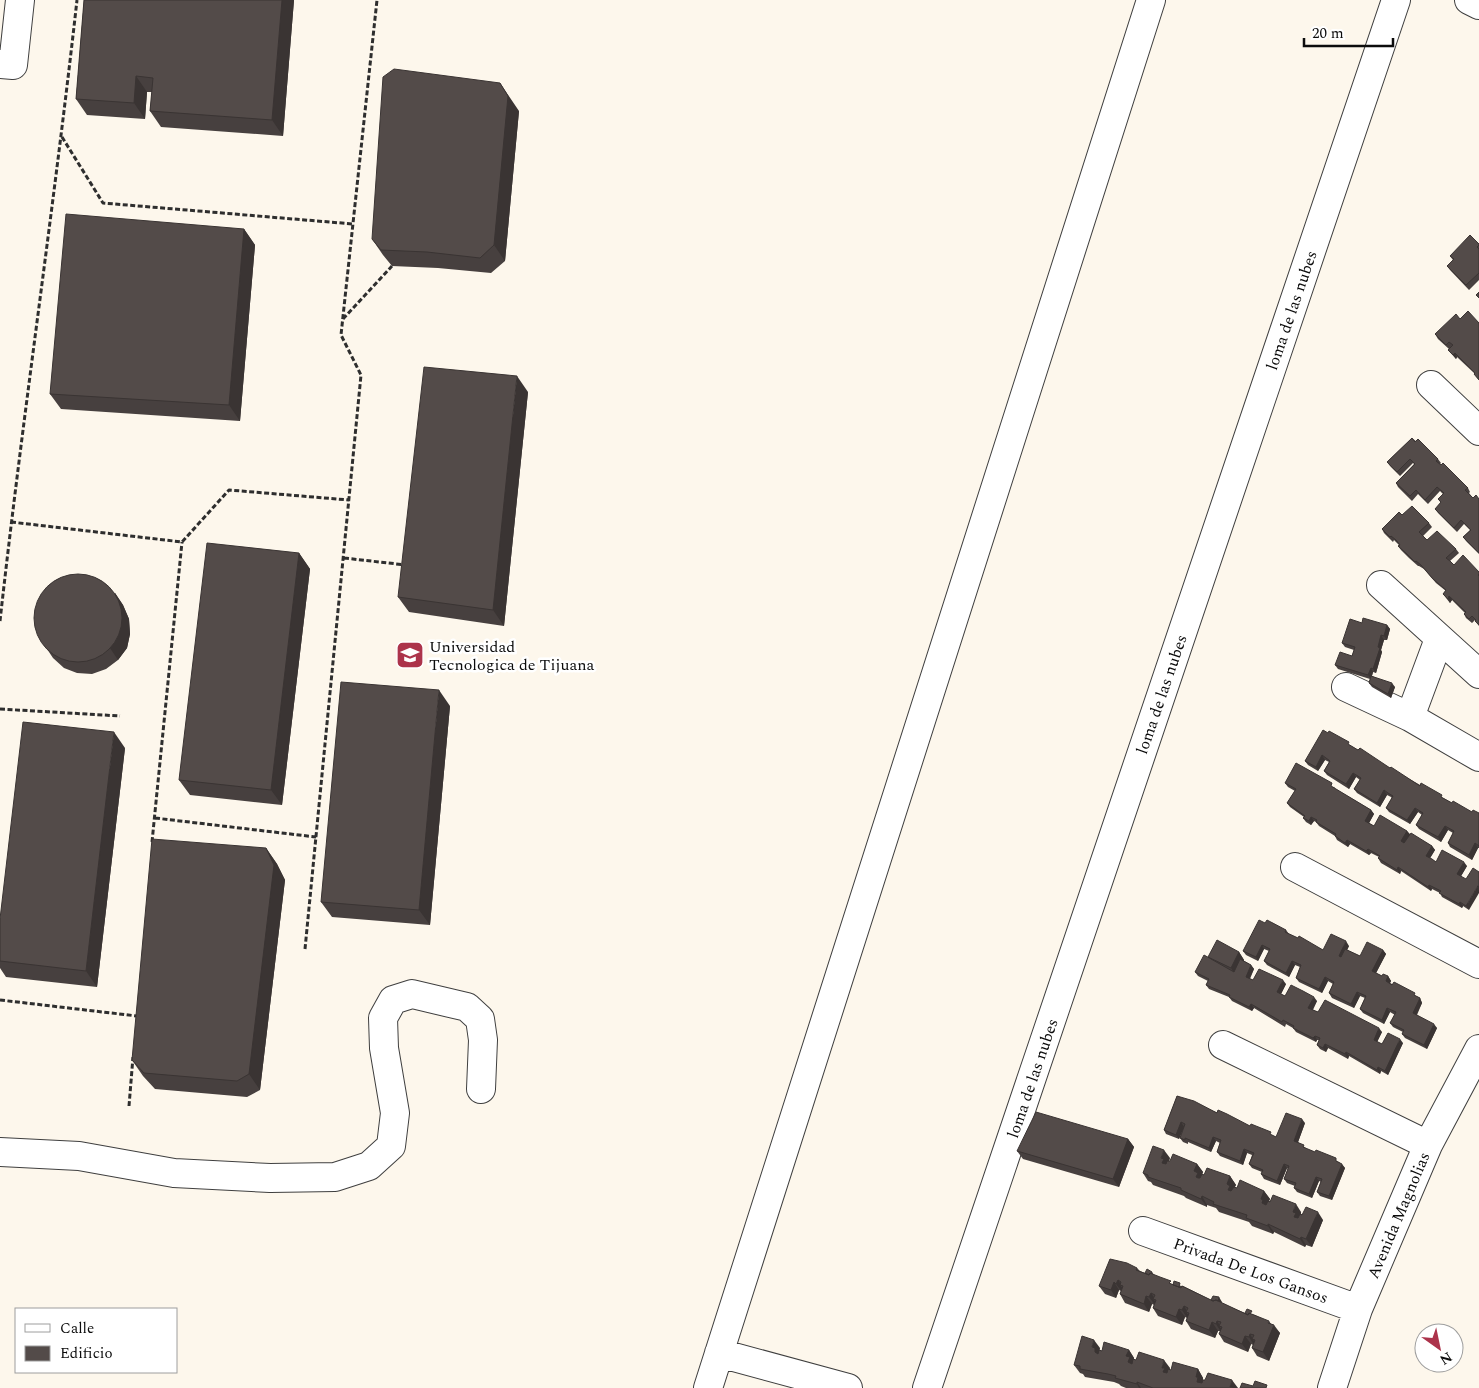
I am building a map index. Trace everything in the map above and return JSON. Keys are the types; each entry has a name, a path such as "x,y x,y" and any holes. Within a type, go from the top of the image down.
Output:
{"street":[{"path":"0,64 13,65 20,0"},
{"path":"708,1388 1151,0"},
{"name":"loma de las nubes","path":"927,1388 1396,0"},
{"path":"1469,0 1479,4"},
{"path":"1432,385 1479,431"},
{"path":"1381,585 1479,674"},
{"path":"1410,717 1439,639"},
{"path":"1346,687 1410,717 1479,756"},
{"path":"1295,867 1479,964"},
{"path":"0,1152 79,1156 174,1173 260,1178 335,1177 369,1166 391,1146 395,1113 384,1048 383,1018 393,1000 412,994 466,1007 480,1019 483,1040 482,1089"},
{"path":"1222,1045 1428,1145"},
{"name":"Avenida Magnolias","path":"1332,1388 1358,1309 1428,1145 1479,1049"},
{"name":"Privada De Los Gansos","path":"1143,1231 1358,1309"},
{"path":"719,1353 848,1388"}],"path":[{"path":"0,621 11,522 62,137 77,0"},
{"path":"305,949 361,375 341,336 377,0"},
{"path":"62,137 103,203 353,224"},
{"path":"343,320 392,266"},
{"path":"152,847 182,542 229,490 349,500"},
{"path":"11,522 182,542"},
{"path":"344,558 414,566"},
{"path":"0,708 120,716"},
{"path":"155,818 316,837"},
{"path":"0,1000 137,1016 136,1025"},
{"path":"129,1106 134,1052"}],"building":[{"path":"84,0 282,0 272,120 150,111 153,78 136,76 134,103 76,99"},
{"path":"394,69 500,83 508,96 494,245 480,258 427,252 381,250 372,239 383,77"},
{"path":"66,214 244,229 229,405 50,394"},
{"path":"1470,235 1479,244 1477,247 1479,249 1479,273 1466,285 1447,266 1454,259 1450,256"},
{"path":"1468,311 1479,323 1479,380 1475,373 1455,353 1453,355 1448,350 1453,345 1449,342 1446,345 1435,334 1456,314 1460,319"},
{"path":"424,367 517,376 493,610 398,597"},
{"path":"1412,438 1415,442 1418,439 1438,459 1436,461 1441,465 1443,463 1468,488 1465,490 1473,498 1476,495 1479,499 1479,553 1463,537 1471,530 1461,520 1454,528 1435,509 1441,502 1438,499 1444,493 1437,487 1425,500 1416,490 1410,496 1396,483 1415,464 1410,459 1397,472 1387,462"},
{"path":"1412,506 1429,523 1419,532 1427,540 1437,531 1456,549 1446,558 1454,565 1463,555 1479,572 1479,625 1472,616 1469,619 1464,614 1466,612 1449,596 1448,599 1443,594 1446,590 1421,565 1415,562 1398,546 1400,545 1396,540 1382,529 1399,512 1402,515"},
{"path":"207,543 299,553 271,790 179,780"},
{"path":"78,574 95,578 109,587 118,601 122,618 118,635 109,649 95,658 78,662 61,658 47,649 38,635 34,618 38,601 47,587 61,578"},
{"path":"1363,618 1387,625 1384,636 1381,635 1378,647 1380,648 1373,669 1371,668 1368,675 1335,665 1340,652 1352,656 1355,647 1342,643 1350,619 1362,623"},
{"path":"1371,676 1392,683 1388,694 1369,683"},
{"path":"341,682 439,690 419,910 321,902"},
{"path":"23,722 114,732 86,971 0,961 0,919"},
{"path":"1323,730 1328,733 1329,731 1349,742 1348,744 1358,750 1360,748 1420,786 1421,783 1452,803 1453,801 1472,812 1473,810 1479,813 1479,846 1475,843 1469,855 1448,843 1454,831 1445,826 1438,837 1416,825 1423,813 1415,808 1407,820 1386,808 1393,796 1384,790 1377,803 1354,789 1361,778 1353,773 1346,784 1324,771 1330,761 1322,755 1316,767 1305,761"},
{"path":"1296,763 1332,783 1331,786 1371,810 1365,821 1374,826 1380,815 1407,831 1401,841 1404,843 1411,833 1432,846 1426,856 1436,862 1442,850 1464,862 1457,874 1466,879 1473,868 1479,872 1479,884 1466,906 1439,893 1441,891 1429,885 1428,887 1398,867 1397,870 1368,849 1366,851 1347,840 1345,843 1335,836 1336,834 1316,822 1317,820 1311,817 1309,821 1303,818 1305,816 1287,803 1296,789 1285,783"},
{"path":"152,839 266,848 274,865 249,1074 237,1081 144,1073 132,1060"},
{"path":"1259,920 1265,923 1267,920 1286,930 1285,932 1298,938 1299,936 1323,950 1331,934 1346,941 1339,956 1341,957 1345,949 1360,956 1367,942 1383,950 1372,971 1382,976 1383,974 1388,976 1386,981 1392,985 1394,982 1415,993 1414,995 1420,998 1413,1013 1434,1024 1424,1045 1402,1034 1404,1030 1390,1023 1396,1012 1387,1008 1382,1020 1360,1009 1366,996 1357,992 1351,1004 1329,993 1334,982 1325,977 1319,989 1296,978 1301,965 1292,961 1286,973 1264,961 1270,949 1262,945 1256,957 1243,951"},
{"path":"1217,940 1239,952 1231,968 1208,957"},
{"path":"1204,955 1234,972 1240,959 1251,965 1246,977 1253,980 1259,969 1283,980 1277,992 1285,996 1291,985 1314,997 1308,1008 1318,1012 1325,1000 1379,1028 1374,1040 1382,1044 1388,1033 1400,1039 1385,1071 1378,1067 1377,1070 1346,1052 1345,1054 1325,1044 1323,1048 1317,1045 1320,1038 1315,1036 1313,1038 1251,1004 1249,1007 1229,997 1230,995 1206,985 1209,979 1195,972"},
{"path":"1177,1096 1194,1101 1217,1113 1218,1110 1250,1126 1251,1124 1271,1132 1270,1134 1276,1137 1286,1113 1302,1119 1294,1141 1315,1152 1316,1150 1336,1158 1336,1161 1342,1164 1329,1196 1317,1192 1322,1179 1316,1177 1309,1194 1294,1188 1296,1183 1284,1179 1289,1166 1284,1164 1277,1181 1261,1174 1263,1170 1249,1164 1254,1153 1244,1149 1240,1161 1217,1152 1221,1140 1213,1137 1209,1148 1185,1138 1185,1140 1180,1138 1185,1124 1181,1122 1176,1135 1164,1130"},
{"path":"1036,1112 1128,1139 1113,1179 1017,1151"},
{"path":"1153,1146 1164,1150 1161,1158 1164,1159 1162,1163 1166,1164 1167,1161 1170,1161 1173,1154 1197,1164 1194,1171 1198,1173 1196,1177 1198,1178 1202,1174 1204,1175 1207,1168 1230,1176 1227,1184 1230,1186 1228,1190 1231,1191 1234,1187 1237,1188 1240,1180 1264,1191 1261,1199 1263,1200 1262,1203 1266,1205 1268,1201 1270,1202 1273,1195 1296,1204 1293,1212 1296,1213 1294,1217 1298,1218 1300,1214 1302,1215 1306,1207 1318,1212 1306,1239 1301,1237 1300,1239 1268,1224 1268,1226 1246,1218 1247,1215 1213,1204 1214,1202 1202,1196 1201,1199 1181,1190 1181,1188 1148,1177 1148,1175 1143,1173"},
{"path":"1110,1259 1127,1263 1137,1268 1136,1270 1171,1281 1169,1283 1181,1288 1182,1286 1248,1315 1249,1313 1269,1321 1268,1323 1274,1325 1263,1352 1252,1348 1255,1340 1252,1339 1254,1335 1245,1336 1242,1344 1219,1334 1222,1327 1219,1326 1221,1322 1217,1321 1216,1324 1212,1322 1209,1330 1186,1321 1189,1313 1186,1312 1188,1308 1184,1306 1182,1310 1179,1309 1176,1317 1153,1308 1156,1300 1153,1299 1155,1295 1151,1293 1149,1297 1146,1296 1144,1304 1120,1294 1123,1286 1120,1285 1121,1282 1118,1280 1116,1284 1114,1282 1111,1290 1099,1286"},
{"path":"1147,1269 1152,1272 1151,1274 1145,1273"},
{"path":"1174,1281 1180,1283 1179,1287 1173,1285"},
{"path":"1213,1296 1219,1297 1218,1301 1211,1300"},
{"path":"1247,1309 1252,1311 1248,1315 1245,1313"},
{"path":"1082,1336 1094,1340 1092,1347 1095,1348 1095,1352 1098,1354 1099,1350 1102,1351 1104,1342 1129,1350 1126,1356 1130,1357 1128,1362 1132,1364 1133,1359 1136,1360 1139,1352 1164,1360 1162,1368 1165,1368 1163,1372 1167,1373 1168,1369 1171,1370 1173,1362 1198,1369 1197,1382 1202,1383 1208,1373 1232,1380 1230,1387 1233,1388 1153,1388 1137,1382 1137,1384 1115,1378 1116,1376 1080,1369 1080,1366 1074,1365"},
{"path":"1255,1381 1267,1385 1266,1388 1240,1388 1242,1383 1253,1386"}],"place":[{"name":"Universidad Tecnologica de Tijuana","path":"410,655"}]}
